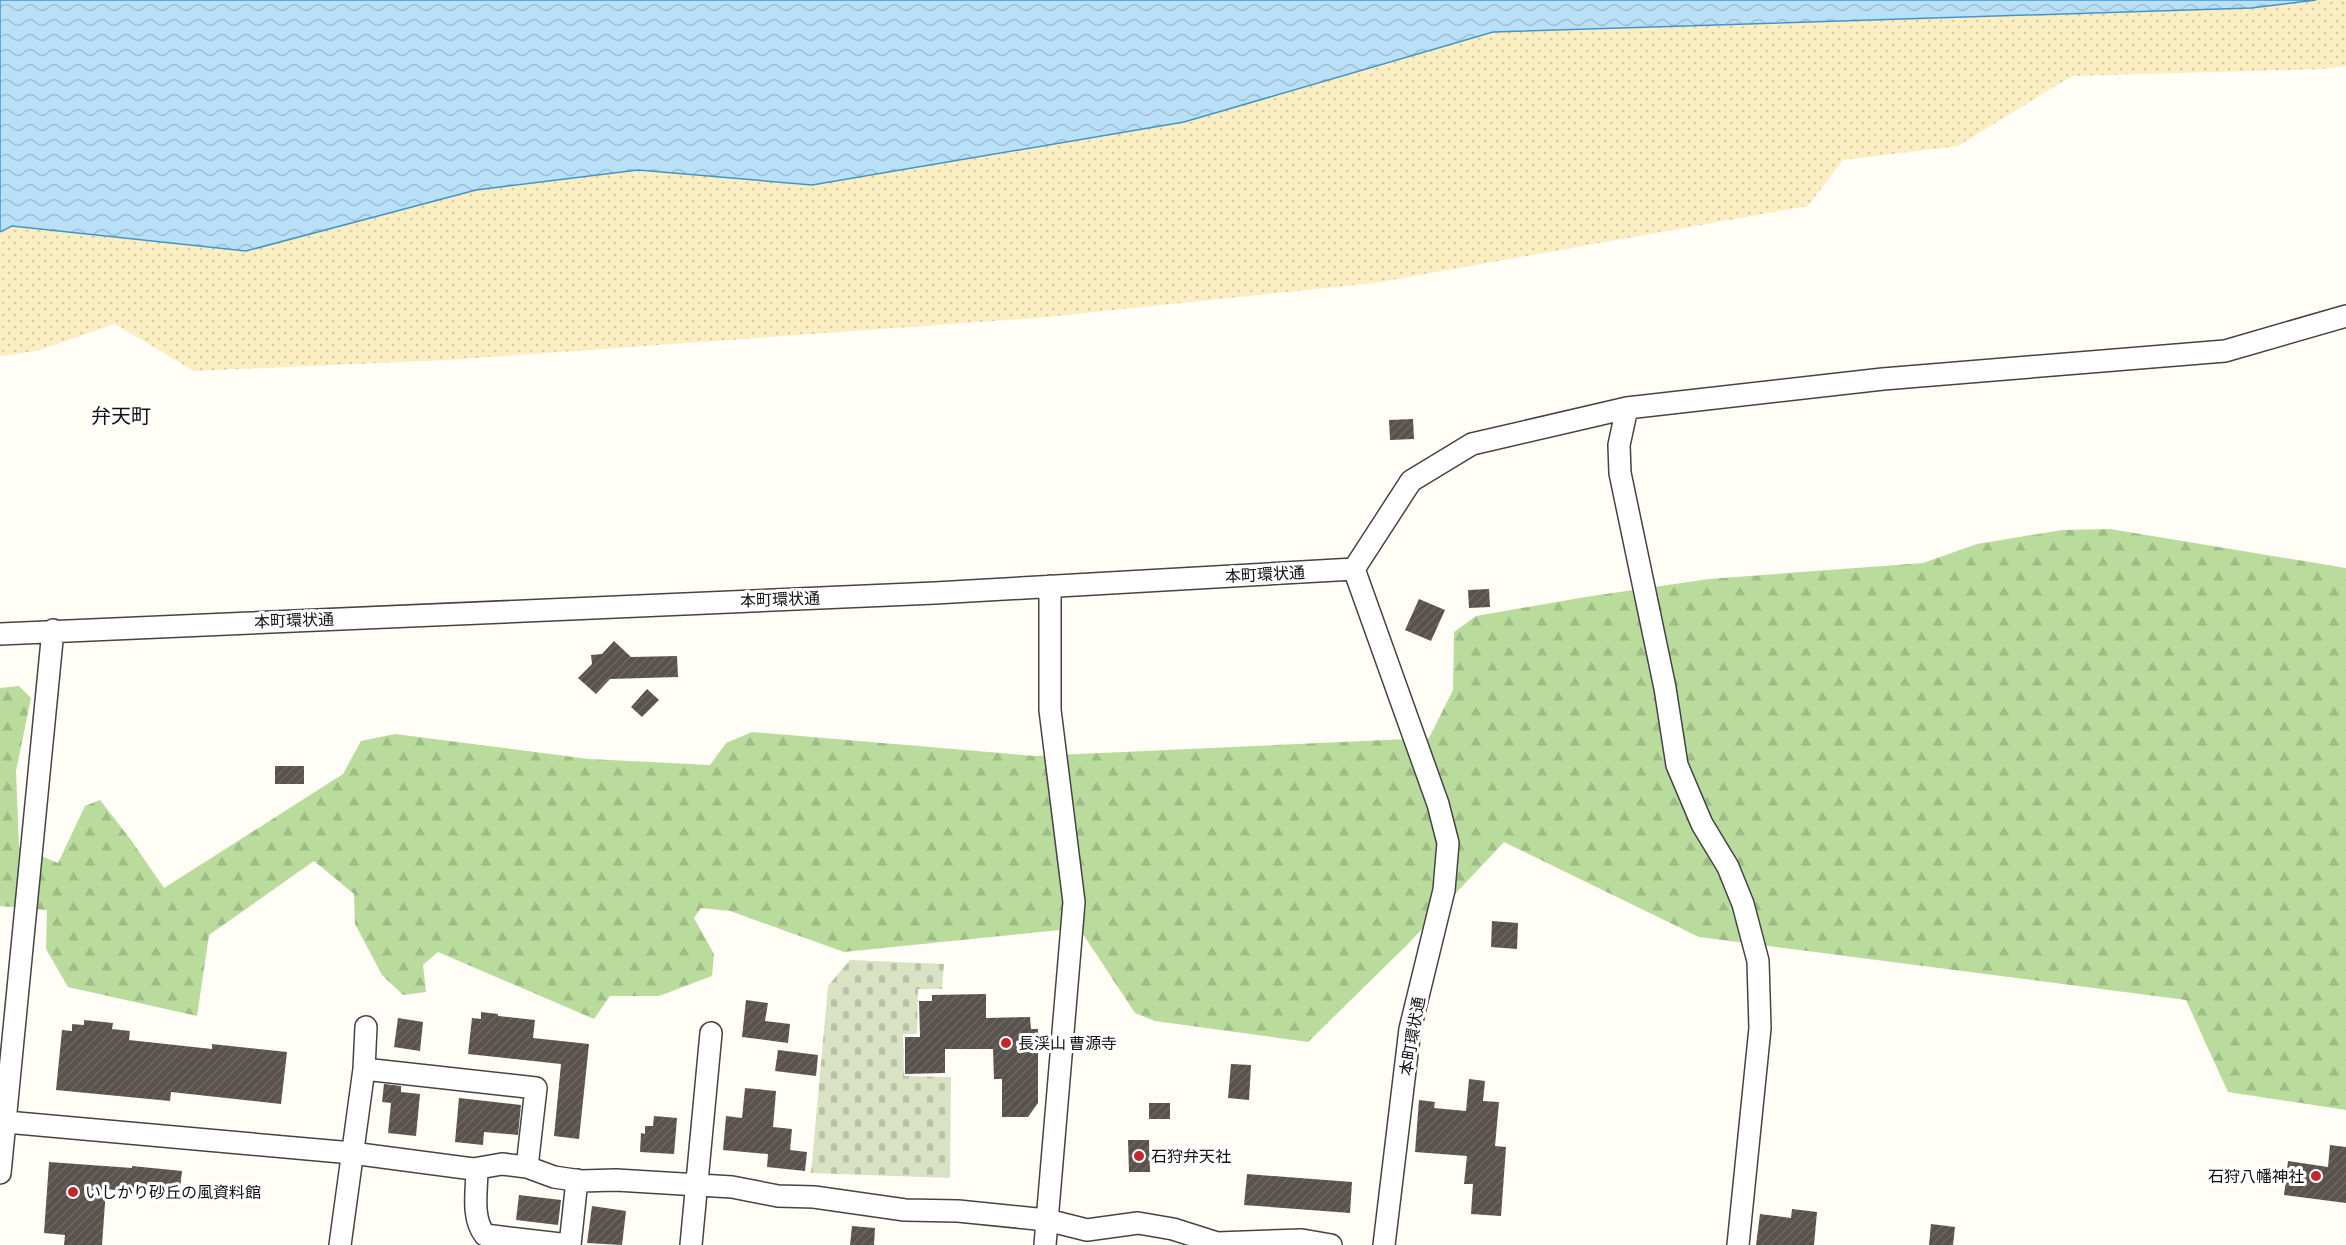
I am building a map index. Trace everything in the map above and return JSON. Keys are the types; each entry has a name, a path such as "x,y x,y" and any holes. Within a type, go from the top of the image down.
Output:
{"street":[{"path":"1354,569 1411,481 1472,444 1627,408 1883,379 2225,351 2346,316"},
{"path":"1627,408 1619,445 1620,473 1665,688 1677,765 1702,824 1728,867 1743,904 1758,961 1760,1028 1738,1245"},
{"name":"本町環状通","path":"0,634 1050,586 1354,569 1438,804 1448,843 1444,890 1410,1029 1384,1245"},
{"path":"1045,1245 1074,902 1050,710 1050,586"},
{"path":"0,1173 52,630"},
{"path":"340,1245 364,1069 366,1027"},
{"path":"691,1245 711,1033"},
{"path":"364,1069 536,1088 527,1167"},
{"path":"6,1122 352,1153 477,1169 501,1164 527,1167 554,1177 577,1180 732,1187 778,1196 814,1197 905,1209 958,1211 1047,1220 1087,1230 1138,1223 1173,1229 1217,1243 1302,1240 1331,1245"},
{"path":"477,1169 476,1214 480,1228 485,1235 570,1245 577,1180"}],"green space":[{"path":"2110,529 2346,568 2346,1110 2228,1092 2186,1000 1699,937 1504,842 1408,944 1308,1042 1155,1021 1135,1013 1079,928 844,952 730,911 701,908 694,918 714,954 712,976 659,996 610,996 594,1019 438,952 423,965 426,992 403,995 382,975 355,924 354,894 314,861 209,935 197,1016 68,987 46,949 47,910 0,906 0,688 19,686 31,698 16,771 19,847 58,863 85,806 100,800 164,888 343,774 361,741 395,734 589,759 710,765 726,743 752,732 1035,756 1429,738 1453,690 1454,632 1476,616 1709,579 1923,563 1977,544 2062,530"},
{"path":"850,960 944,964 942,989 918,989 917,1034 903,1034 904,1076 951,1077 950,1178 811,1173 828,986"}],"sand":[{"path":"2316,0 2346,0 2346,66 2323,69 2072,76 1958,146 1843,160 1808,206 1374,283 1037,318 447,360 194,371 115,324 37,351 0,356 0,232 12,226 246,251 476,190 638,170 812,185 1184,122 1493,32 2251,8"}],"water":[{"path":"0,0 2316,0 2251,8 1493,32 1184,122 812,185 638,170 476,190 246,251 12,226 0,232"}],"building":[{"path":"1413,419 1414,439 1390,440 1389,420"},
{"path":"1489,589 1490,607 1469,608 1468,590"},
{"path":"1419,599 1445,610 1431,641 1405,630"},
{"path":"614,641 631,657 677,656 678,677 610,679 596,694 578,678 592,664 591,655 602,654"},
{"path":"647,689 659,700 642,717 631,707"},
{"path":"275,766 304,766 304,784 275,784"},
{"path":"1492,921 1518,923 1517,949 1491,947"},
{"path":"986,994 986,1018 1030,1017 1031,1029 1038,1029 1038,1103 1028,1117 1002,1117 1002,1079 994,1079 993,1049 945,1049 945,1073 905,1074 905,1037 920,1037 919,1001 932,1001 932,995"},
{"path":"746,1000 768,1003 765,1021 790,1024 788,1043 742,1037"},
{"path":"481,1012 535,1020 533,1038 589,1044 579,1139 554,1136 561,1064 468,1054 472,1018 481,1019"},
{"path":"398,1018 423,1022 420,1051 394,1047"},
{"path":"84,1020 113,1023 112,1029 130,1031 129,1040 212,1049 212,1044 287,1052 281,1104 171,1092 170,1101 56,1090 62,1030 72,1031 72,1024 84,1025"},
{"path":"778,1050 818,1055 816,1076 775,1071"},
{"path":"1231,1064 1251,1065 1249,1100 1228,1098"},
{"path":"1469,1079 1485,1081 1483,1101 1499,1102 1495,1146 1506,1147 1501,1216 1471,1214 1473,1184 1464,1184 1467,1156 1415,1152 1419,1100 1435,1102 1434,1108 1466,1111"},
{"path":"384,1084 401,1086 401,1092 420,1094 416,1136 388,1133 391,1103 382,1102"},
{"path":"745,1088 776,1091 773,1127 792,1129 790,1150 807,1152 805,1171 767,1167 768,1154 723,1150 726,1116 742,1118"},
{"path":"459,1098 521,1105 518,1135 484,1132 483,1145 455,1142"},
{"path":"1149,1103 1170,1103 1170,1119 1149,1119"},
{"path":"654,1116 677,1118 674,1154 640,1152 641,1133 645,1134 645,1126 653,1126"},
{"name":"石狩弁天社","path":"1128,1140 1149,1140 1150,1172 1129,1172"},
{"name":"石狩八幡神社","path":"2330,1145 2346,1147 2346,1203 2284,1195 2288,1161 2328,1167"},
{"path":"49,1162 182,1171 179,1197 106,1189 102,1245 64,1245 65,1235 44,1233"},
{"path":"1247,1174 1352,1182 1350,1213 1244,1205"},
{"path":"519,1195 561,1200 558,1225 516,1220"},
{"path":"592,1206 626,1211 622,1245 587,1243"},
{"path":"1792,1209 1817,1212 1814,1245 1756,1245 1760,1214 1791,1218"},
{"path":"1931,1224 1955,1227 1953,1245 1929,1245"},
{"path":"852,1226 875,1228 874,1245 850,1245"}],"place":[{"name":"長渓山 曹源寺","path":"1006,1043"},
{"name":"石狩弁天社","path":"1139,1156"},
{"name":"石狩八幡神社","path":"2316,1176"},
{"name":"いしかり砂丘の風資料館","path":"73,1192"}],"district":[{"name":"弁天町","path":"121,416"}]}
